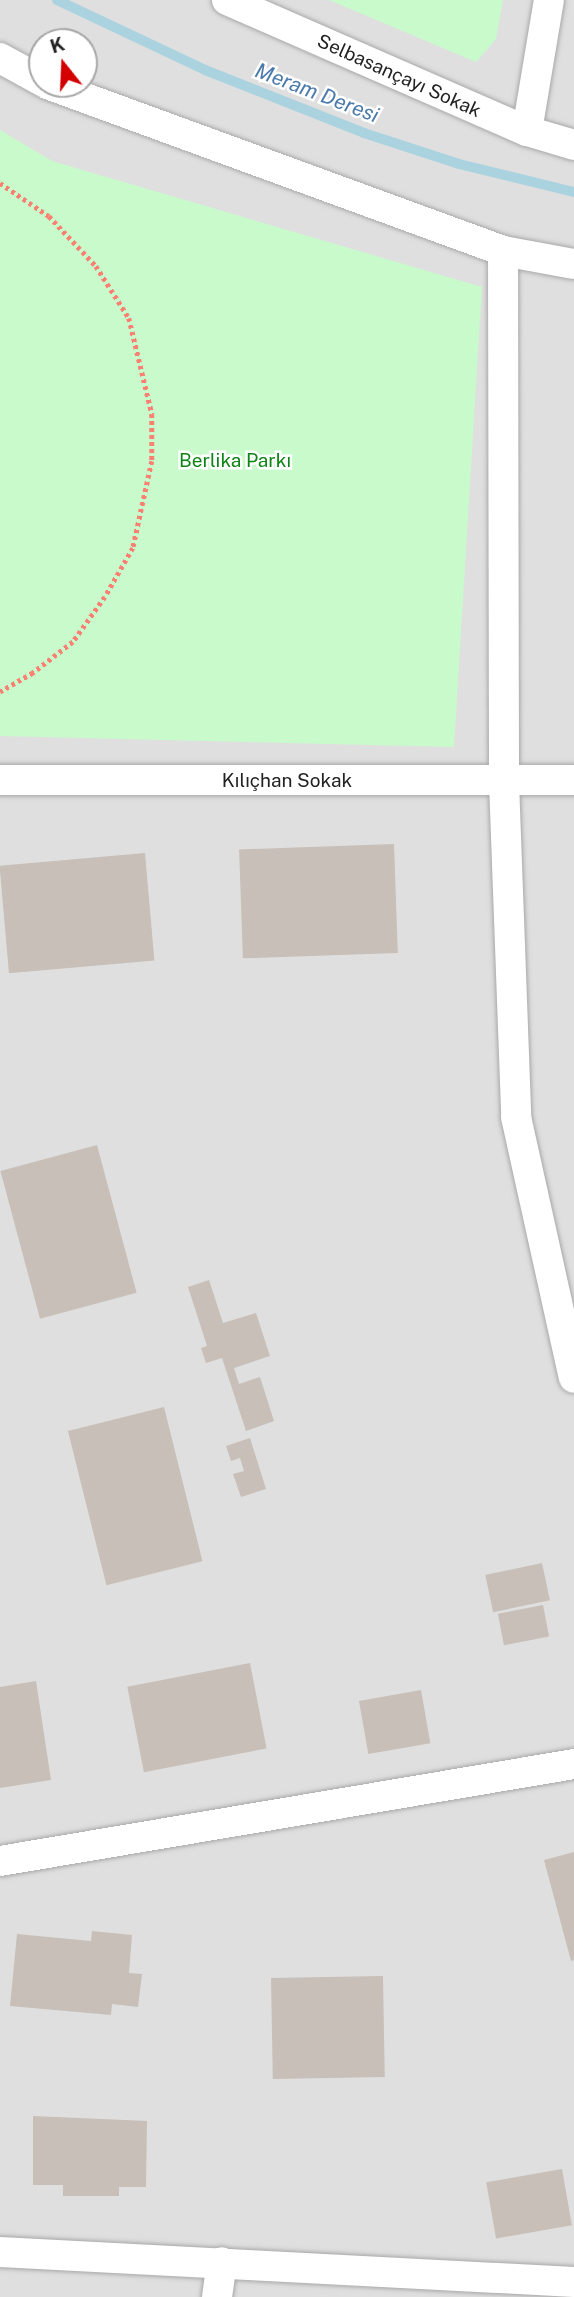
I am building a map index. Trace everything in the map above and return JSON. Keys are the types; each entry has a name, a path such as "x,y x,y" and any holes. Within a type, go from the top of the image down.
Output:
{"street":[{"name":"Selbasançayı Sokak","path":"227,0 527,131 574,145"},
{"path":"527,131 549,0"},
{"path":"0,58 28,73"},
{"path":"85,98 503,251 574,264"},
{"path":"503,251 504,782 516,1117 572,1363"},
{"name":"Kılıçhan Sokak","path":"0,780 574,780"},
{"path":"0,1861 574,1764"},
{"path":"0,2252 574,2281"},
{"path":"217,2297 222,2262"}],"path":[{"path":"0,183 49,216 96,266 129,318 152,414 152,461 133,548 105,597 73,642 33,673 0,691"}],"shaded area":[{"path":"0,0 574,0 574,2297 0,2297"}],"green space":[{"path":"329,0 503,0 496,39 476,62"},
{"name":"Berlika Parkı","path":"0,130 52,161 482,287 454,747 0,736"}],"building":[{"path":"394,844 398,953 243,958 239,849"},
{"path":"145,853 154,961 9,973 0,866"},
{"path":"97,1145 137,1293 40,1319 0,1171"},
{"path":"209,1280 223,1323 256,1313 270,1356 234,1368 239,1384 260,1377 274,1421 246,1431 222,1358 206,1363 201,1348 207,1346 188,1287"},
{"path":"164,1407 202,1561 106,1585 68,1431"},
{"path":"250,1438 266,1489 241,1497 233,1474 244,1471 240,1458 231,1461 226,1446"},
{"path":"542,1563 550,1600 493,1612 485,1575"},
{"path":"543,1605 549,1636 504,1645 498,1614"},
{"path":"250,1663 267,1748 144,1772 127,1687"},
{"path":"36,1681 51,1780 0,1788 0,1687"},
{"path":"421,1690 430,1743 368,1754 359,1701"},
{"path":"574,1852 574,1960 571,1961 544,1860"},
{"path":"92,1931 132,1935 129,1973 142,1974 138,2007 112,2004 111,2015 10,2006 17,1934 91,1941"},
{"path":"383,1976 385,2077 273,2079 271,1978"},
{"path":"33,2116 147,2121 146,2187 119,2187 119,2196 63,2196 63,2185 33,2185"},
{"path":"562,2169 572,2225 496,2239 486,2182"}],"waterway":[{"name":"Meram Deresi","path":"57,0 205,70 364,133 459,164 574,192"}]}
